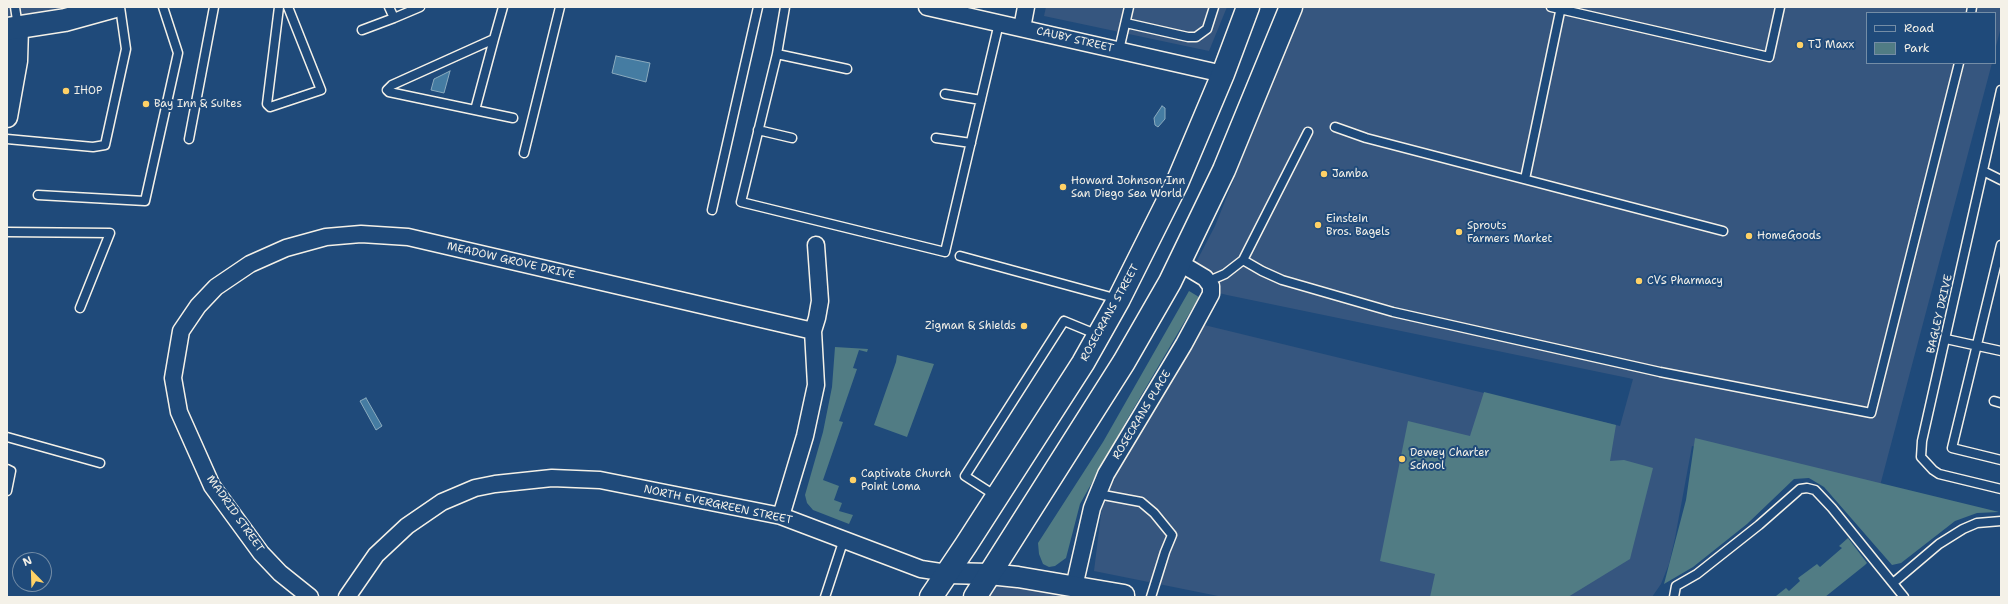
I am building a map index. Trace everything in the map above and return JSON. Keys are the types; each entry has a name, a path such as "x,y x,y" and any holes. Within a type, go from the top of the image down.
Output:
{"main road":[{"path":"12,29 65,20 112,7"},
{"name":"ROSECRANS STREET","path":"931,597 998,497 1119,299 1177,184 1223,74 1248,7"},
{"path":"975,597 1124,362 1180,263 1243,127 1292,7"}],"street":[{"name":"CAUBY STREET","path":"926,7 1223,74"},
{"path":"1022,28 1026,7"},
{"path":"7,117 17,61 12,29"},
{"name":"MEADOW GROVE DRIVE","path":"216,287 250,264 286,248 326,237 361,234 408,237 813,331"},
{"path":"781,516 805,436 816,384 813,331 820,301 816,245"},
{"path":"1180,263 1201,274 1209,281"},
{"name":"ROSECRANS PLACE","path":"1074,587 1092,508 1106,474 1199,317 1211,294 1209,281"},
{"name":"MADRID STREET","path":"216,287 198,306 181,331 173,378 179,412 212,486 261,553 280,573 310,597"},
{"name":"NORTH EVERGREEN STREET","path":"347,597 376,555 407,526 442,502 475,488 508,481 552,478 600,480 682,495 781,516 921,569 947,573 989,574 1018,577 1127,596"}],"lane":[{"path":"12,29 16,7"},
{"path":"7,139 93,147 105,145 126,49 120,7"},
{"path":"38,195 145,201 178,53 163,7"},
{"path":"189,139 214,7"},
{"path":"279,7 268,104 270,107 321,90 288,7"},
{"path":"389,7 394,18"},
{"path":"362,30 420,7"},
{"path":"475,110 503,7"},
{"path":"524,153 560,7"},
{"path":"712,210 758,7"},
{"path":"785,7 777,54 741,202 945,252 999,23"},
{"path":"1119,50 1129,7"},
{"path":"1126,23 1188,37 1196,37 1207,29 1214,7"},
{"path":"1551,7 1561,8 1769,57 1780,7"},
{"path":"1524,179 1561,8"},
{"path":"494,39 392,85 387,90 389,92 513,118"},
{"path":"777,54 847,69"},
{"path":"1243,260 1262,272 1282,280 1393,312 1660,372 1870,413 1959,64"},
{"name":"BAGLEY DRIVE","path":"2001,90 1999,108 1983,171 1922,441 1921,456 1933,470 1939,474 2001,489"},
{"path":"945,94 981,100"},
{"path":"1335,128 1366,138 1723,231"},
{"path":"758,130 792,138"},
{"path":"1209,281 1224,274 1243,260 1308,132"},
{"path":"936,138 971,143"},
{"path":"1983,171 2001,180"},
{"path":"7,232 110,233 80,308"},
{"path":"2001,245 1952,448 2001,460"},
{"path":"960,256 1119,299"},
{"path":"998,497 965,476 1064,321 1098,335"},
{"path":"1946,339 2001,351"},
{"path":"7,437 100,463"},
{"path":"7,469 11,471 7,491"},
{"path":"1674,597 1676,586 1697,574 1747,535 1800,489 1807,488 1815,490 1832,508 1904,597"},
{"path":"1098,494 1141,502 1154,512 1172,535 1151,597"},
{"path":"1893,583 1939,544 1963,529 1977,523 2001,521"},
{"path":"825,597 844,539"}],"shaded area":[{"path":"7,7 104,7 7,24"},
{"path":"1046,7 1227,7 1209,51 1044,16"},
{"path":"1295,7 2001,7 2001,27 1996,46 1996,12 1866,12 1866,64 1992,64 1877,497 1692,446 1669,564 1661,584 1652,597 1223,597 1094,571 1106,474 1196,323 1620,426 1633,379 1211,291 1192,270 1215,226 1279,67"},
{"path":"616,56 650,63 646,82 612,73"},
{"path":"450,71 444,93 431,90 434,79"},
{"path":"1162,106 1165,108 1165,119 1158,127 1155,125 1154,118"},
{"path":"366,398 382,426 376,430 360,401"},
{"path":"991,576 1121,597 978,597"}],"green space":[{"path":"1189,291 1199,297 1128,418 1080,504 1066,558 1055,566 1049,567 1043,564 1039,554 1038,543 1103,442"},
{"path":"835,347 868,349 867,352 859,350 853,368 857,369 839,421 843,422 823,480 839,486 834,500 842,503 839,511 853,515 849,524 813,510 807,503 805,495 823,432 832,387"},
{"path":"897,355 934,364 907,437 874,425 896,362"},
{"path":"1484,392 1616,425 1610,461 1624,460 1653,468 1630,559 1568,597 1430,597 1435,574 1380,561 1408,421 1470,436"},
{"path":"1695,438 1999,512 1977,513 1955,521 1901,563 1892,565 1824,487 1809,478 1794,479 1747,524 1693,567 1664,584 1686,500"},
{"path":"1848,538 1867,563 1865,565 1825,597 1776,596 1786,588 1789,591 1800,581 1798,578 1817,564 1820,567 1842,548 1839,546"}],"place":[{"name":"TJ Maxx","path":"1800,45"},
{"name":"IHOP","path":"66,91"},
{"name":"Bay Inn & Suites","path":"146,104"},
{"name":"Jamba","path":"1324,174"},
{"name":"Howard Johnson Inn San Diego Sea World","path":"1063,187"},
{"name":"Einstein Bros. Bagels","path":"1318,225"},
{"name":"Sprouts Farmers Market","path":"1459,232"},
{"name":"HomeGoods","path":"1749,236"},
{"name":"CVS Pharmacy","path":"1639,281"},
{"name":"Zigman & Shields","path":"1024,326"},
{"name":"Dewey Charter School","path":"1402,459"},
{"name":"Captivate Church Point Loma","path":"853,480"}]}
